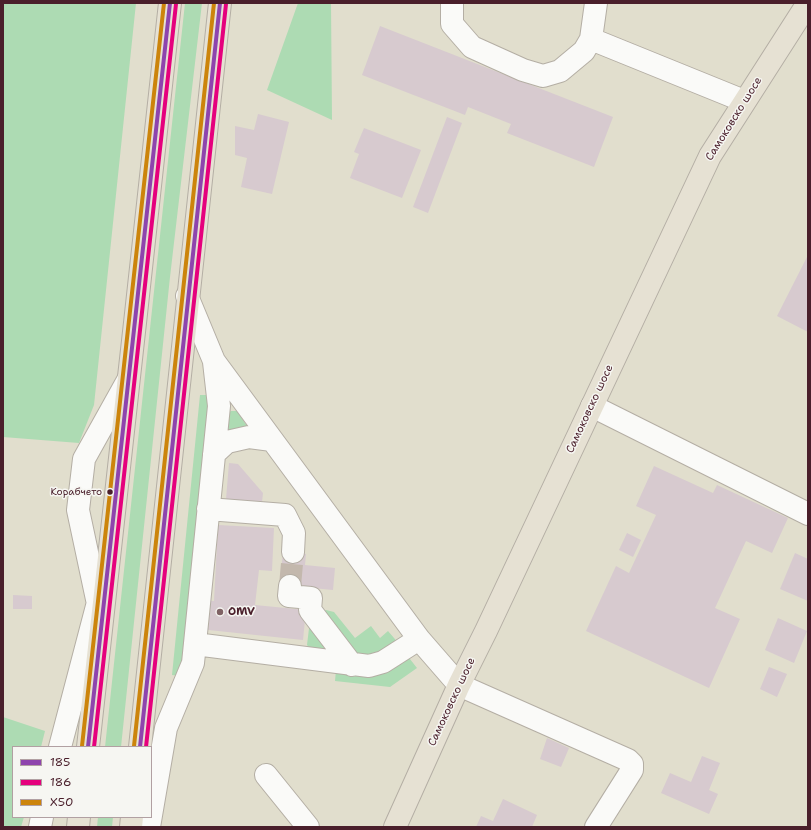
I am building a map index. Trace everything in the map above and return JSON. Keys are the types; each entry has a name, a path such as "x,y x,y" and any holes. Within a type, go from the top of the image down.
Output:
{"main road":[{"path":"88,746 112,546 128,380 170,3"},
{"path":"140,746 187,296 220,3"},
{"name":"Самоковско шосе","path":"396,826 459,685 486,631 710,156 808,3"}],"street":[{"path":"452,3 452,24 472,47 523,70 543,76 560,71 584,51 591,39 596,3"},
{"path":"591,39 744,101"},
{"path":"187,296 214,361 419,639 459,685 628,760 632,764 632,770 596,827"},
{"path":"152,810 166,728 193,663 218,406 214,361"},
{"path":"98,604 78,510 84,459 128,380"},
{"path":"592,406 808,514"},
{"path":"214,454 227,442 249,437 272,440"},
{"path":"208,509 285,515 294,533 293,552"},
{"path":"60,746 112,546"},
{"path":"290,586 289,596 311,598 310,610 352,665"},
{"path":"195,644 369,666 383,662 419,639"},
{"path":"266,775 308,827"}],"green space":[{"path":"3,3 136,3 94,405 79,443 3,437"},
{"path":"185,3 202,3 170,277 121,746 105,746"},
{"path":"298,3 331,3 332,120 267,90"},
{"path":"200,395 210,395 185,659 179,676 172,675"},
{"path":"231,411 237,411 251,432 225,439 227,414"},
{"path":"326,610 334,612 355,638 371,626 380,638 388,631 400,645 369,657 353,653 320,612"},
{"path":"310,620 332,654 313,652 307,645"},
{"path":"406,654 417,668 390,687 335,681 336,670"},
{"path":"3,717 45,731 41,746 12,746 12,818 24,818 21,827 3,827"},
{"path":"98,818 113,818 112,827 97,827"}],"building":[{"path":"380,26 613,117 594,167 507,133 511,124 468,107 465,115 362,75"},
{"path":"258,114 289,122 272,194 241,187 247,158 235,155 235,126 254,130"},
{"path":"447,117 462,123 428,213 413,207"},
{"path":"364,128 421,150 402,198 350,178 359,154 354,152"},
{"path":"808,255 808,332 777,316"},
{"path":"229,463 238,464 263,493 262,502 226,499"},
{"path":"654,466 713,493 717,485 788,518 772,553 746,541 715,608 740,619 709,688 586,631 616,566 629,573 656,515 636,506"},
{"path":"218,525 274,528 272,571 259,570 255,605 306,610 303,640 199,629 202,600 214,601"},
{"path":"627,533 641,540 633,557 619,550"},
{"path":"283,551 306,554 305,565 335,568 333,590 280,585"},
{"path":"795,553 808,559 808,601 780,589"},
{"path":"13,595 32,596 32,609 13,609"},
{"path":"778,618 807,631 794,663 765,650"},
{"path":"769,667 787,674 777,697 760,689"},
{"path":"547,738 569,748 561,767 540,759"},
{"path":"702,756 720,763 709,790 718,794 709,814 661,793 670,773 691,782"},
{"path":"503,799 537,815 532,827 476,827 481,816 493,821"}],"tunnel":[{"path":"290,586 293,552"}],"transit line":[{"name":"Х50","path":"82,746 164,3"},
{"name":"185","path":"88,746 170,3"},
{"name":"Х50","path":"134,746 214,3"},
{"name":"185","path":"140,746 220,3"},
{"name":"186","path":"94,746 176,4"},
{"name":"186","path":"146,746 226,4"}],"place":[{"name":"Корабчето","path":"110,492"},
{"name":"OMV","path":"220,612"}]}
